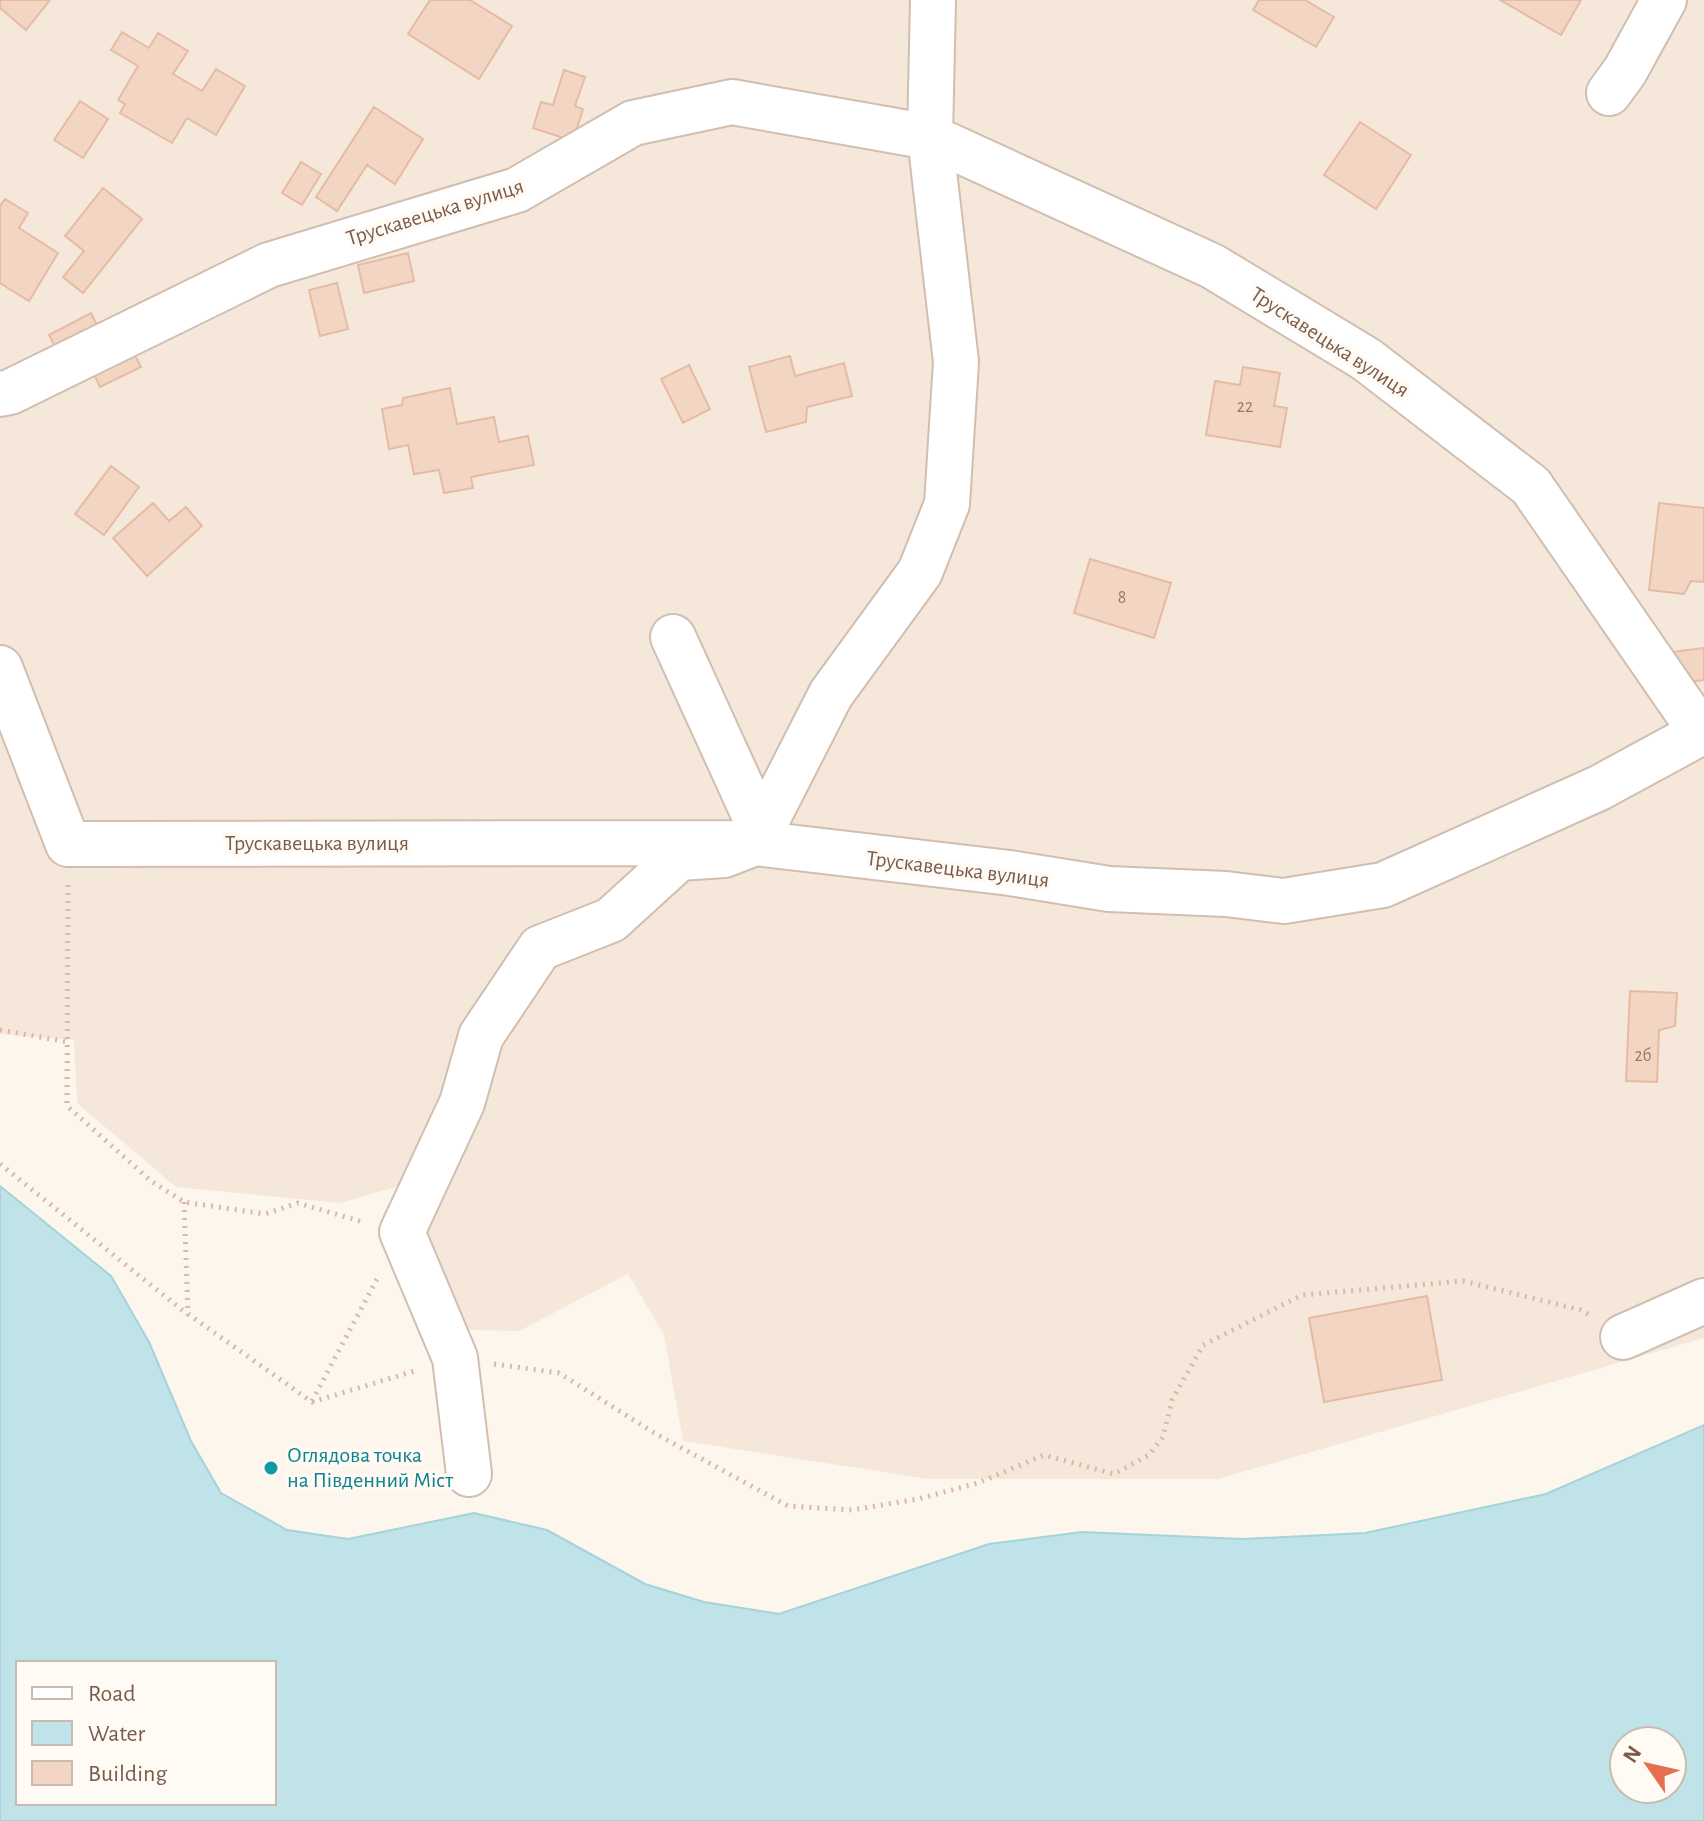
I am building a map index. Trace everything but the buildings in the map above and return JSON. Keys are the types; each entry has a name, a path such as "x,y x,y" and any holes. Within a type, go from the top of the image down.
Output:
{"street":[{"path":"469,1474 455,1358 402,1232 462,1103 481,1036 540,948 611,920 679,858 724,855 758,837 831,694 920,572 947,504 956,362 930,137 933,0"},
{"path":"1609,93 1625,71 1664,0"},
{"name":"Трускавецька вулиця","path":"0,394 10,392 269,265 517,190 633,123 732,102 930,137 1212,266 1366,359 1531,486 1703,731 1599,788 1501,829 1383,885 1284,901 1226,894 1109,889 758,837 68,844"},
{"path":"673,637 758,837"},
{"path":"0,668 68,844"},
{"path":"1623,1337 1704,1301"}],"path":[{"path":"68,844 67,1106 151,1181 184,1202 265,1214 298,1203 402,1232 312,1402"},
{"path":"0,1030 68,1042"},
{"path":"0,1164 188,1314 312,1402"},
{"path":"184,1202 188,1314"},
{"path":"312,1402 455,1358 559,1373 656,1434 788,1506 852,1510 918,1499 978,1483 1044,1455 1114,1474 1149,1455 1163,1437 1172,1400 1203,1345 1302,1295 1463,1281 1581,1310 1623,1337"}],"shaded area":[{"path":"0,0 1704,0 1704,1338 1218,1479 929,1479 683,1441 664,1335 628,1274 519,1331 467,1330 418,1230 442,1174 339,1203 176,1187 77,1103 74,1040 0,1034"}],"water":[{"path":"0,1186 111,1276 149,1342 191,1441 221,1493 287,1530 348,1539 474,1513 547,1530 645,1584 704,1602 779,1614 989,1544 1082,1532 1242,1539 1365,1533 1546,1494 1704,1425 1704,1821 0,1821"}],"place":[{"name":"Оглядова точка на Південний Міст","path":"271,1468"}]}
